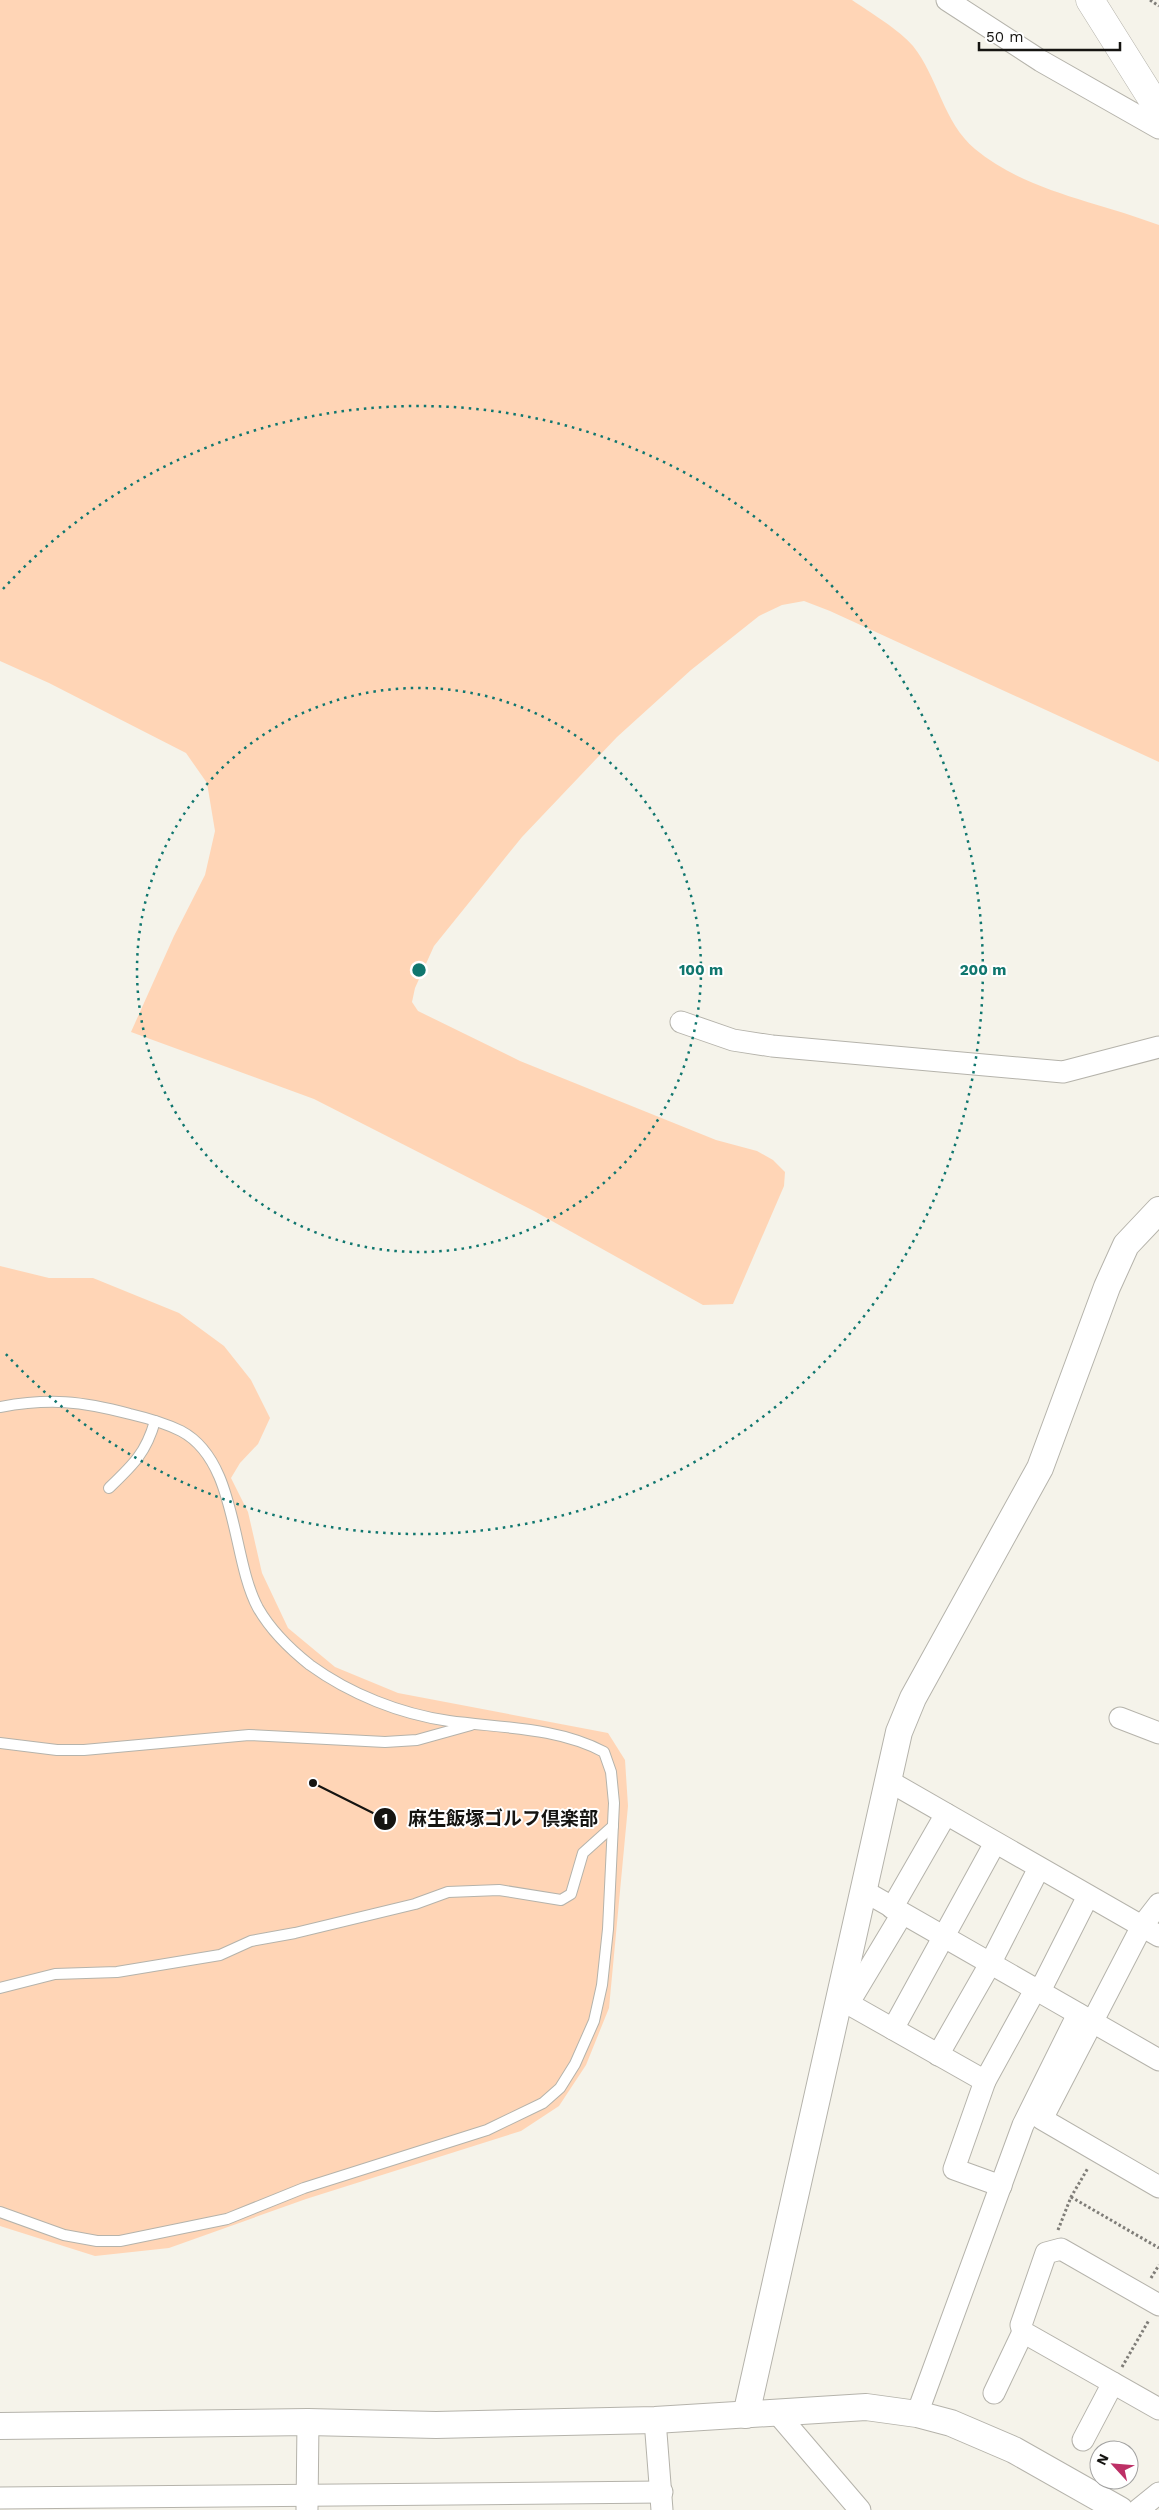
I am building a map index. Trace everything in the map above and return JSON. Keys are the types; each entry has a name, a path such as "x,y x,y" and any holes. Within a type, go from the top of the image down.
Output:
{"main road":[{"path":"1090,0 1159,110"}],"street":[{"path":"946,0 1041,61 1159,128"},
{"path":"681,1022 733,1040 772,1046 1063,1072 1159,1047"},
{"path":"746,2415 844,2001 864,1891 899,1732 913,1698 1040,1468 1107,1287 1122,1253 1126,1245 1159,1210"},
{"path":"1120,1718 1159,1734"},
{"path":"887,1780 1150,1931"},
{"path":"844,2001 897,1911 946,1814"},
{"path":"893,2029 995,1842"},
{"path":"938,2055 990,1964 1039,1868"},
{"path":"864,1891 1159,2060"},
{"path":"1001,2186 954,2169 984,2082 1035,1990 1044,1983 1088,1896"},
{"path":"917,2414 1023,2125 1085,2018 1150,1931 1159,1904"},
{"path":"844,2001 984,2082"},
{"path":"1085,2018 1042,2119 1159,2187"},
{"path":"994,2393 1023,2332 1021,2325 1046,2253 1061,2249 1159,2305"},
{"path":"1023,2332 1159,2409"},
{"path":"1082,2440 1113,2383"},
{"path":"0,2426 308,2422 436,2425 655,2420 866,2407 917,2414 951,2423 1014,2450 1120,2510"},
{"path":"777,2413 860,2510"},
{"path":"0,2498 70,2503 662,2501 655,2420"},
{"path":"307,2503 308,2422"},
{"path":"1138,2510 1159,2492"}],"lane":[{"path":"0,1407 34,1401 65,1401 96,1405 154,1420 182,1432 196,1442 216,1470 232,1513 243,1567 258,1608 282,1640 310,1665 353,1692 391,1706 448,1721 574,1739 604,1752 611,1772 614,1803 607,1939 602,1985 594,2020 575,2064 560,2088 543,2103 487,2130 304,2188 227,2219 120,2241 97,2241 64,2235 0,2212"},
{"path":"109,1488 135,1463 147,1446 154,1420"},
{"path":"0,1742 57,1750 84,1750 249,1735 385,1742 417,1740 477,1724"},
{"path":"0,1988 55,1974 117,1972 220,1956 251,1941 295,1933 415,1904 448,1892 499,1890 561,1900 571,1894 583,1853 613,1826"}],"path":[{"path":"1150,0 1159,6"},
{"path":"1046,2253 1071,2197 1098,2151"},
{"path":"1071,2197 1159,2248"},
{"path":"1113,2383 1159,2305"}],"shaded area":[{"path":"0,0 852,0 893,28 913,46 929,71 955,126 975,149 1016,175 1039,185 1159,225 1159,762 830,611 804,601 782,605 759,616 691,670 617,737 522,837 434,946 415,988 412,1002 418,1011 520,1061 716,1140 757,1151 773,1160 785,1172 784,1186 733,1304 703,1305 534,1211 314,1099 131,1032 174,936 205,875 215,831 207,783 186,753 49,683 0,661"},
{"path":"0,1266 49,1278 93,1278 179,1313 224,1346 251,1380 270,1418 258,1444 240,1463 231,1478 248,1512 262,1573 288,1628 335,1667 398,1693 608,1733 625,1760 628,1806 609,2008 586,2065 559,2106 521,2131 306,2199 169,2248 95,2256 0,2226"}],"place":[{"name":"麻生飯塚ゴルフ倶楽部","path":"313,1783"}]}
